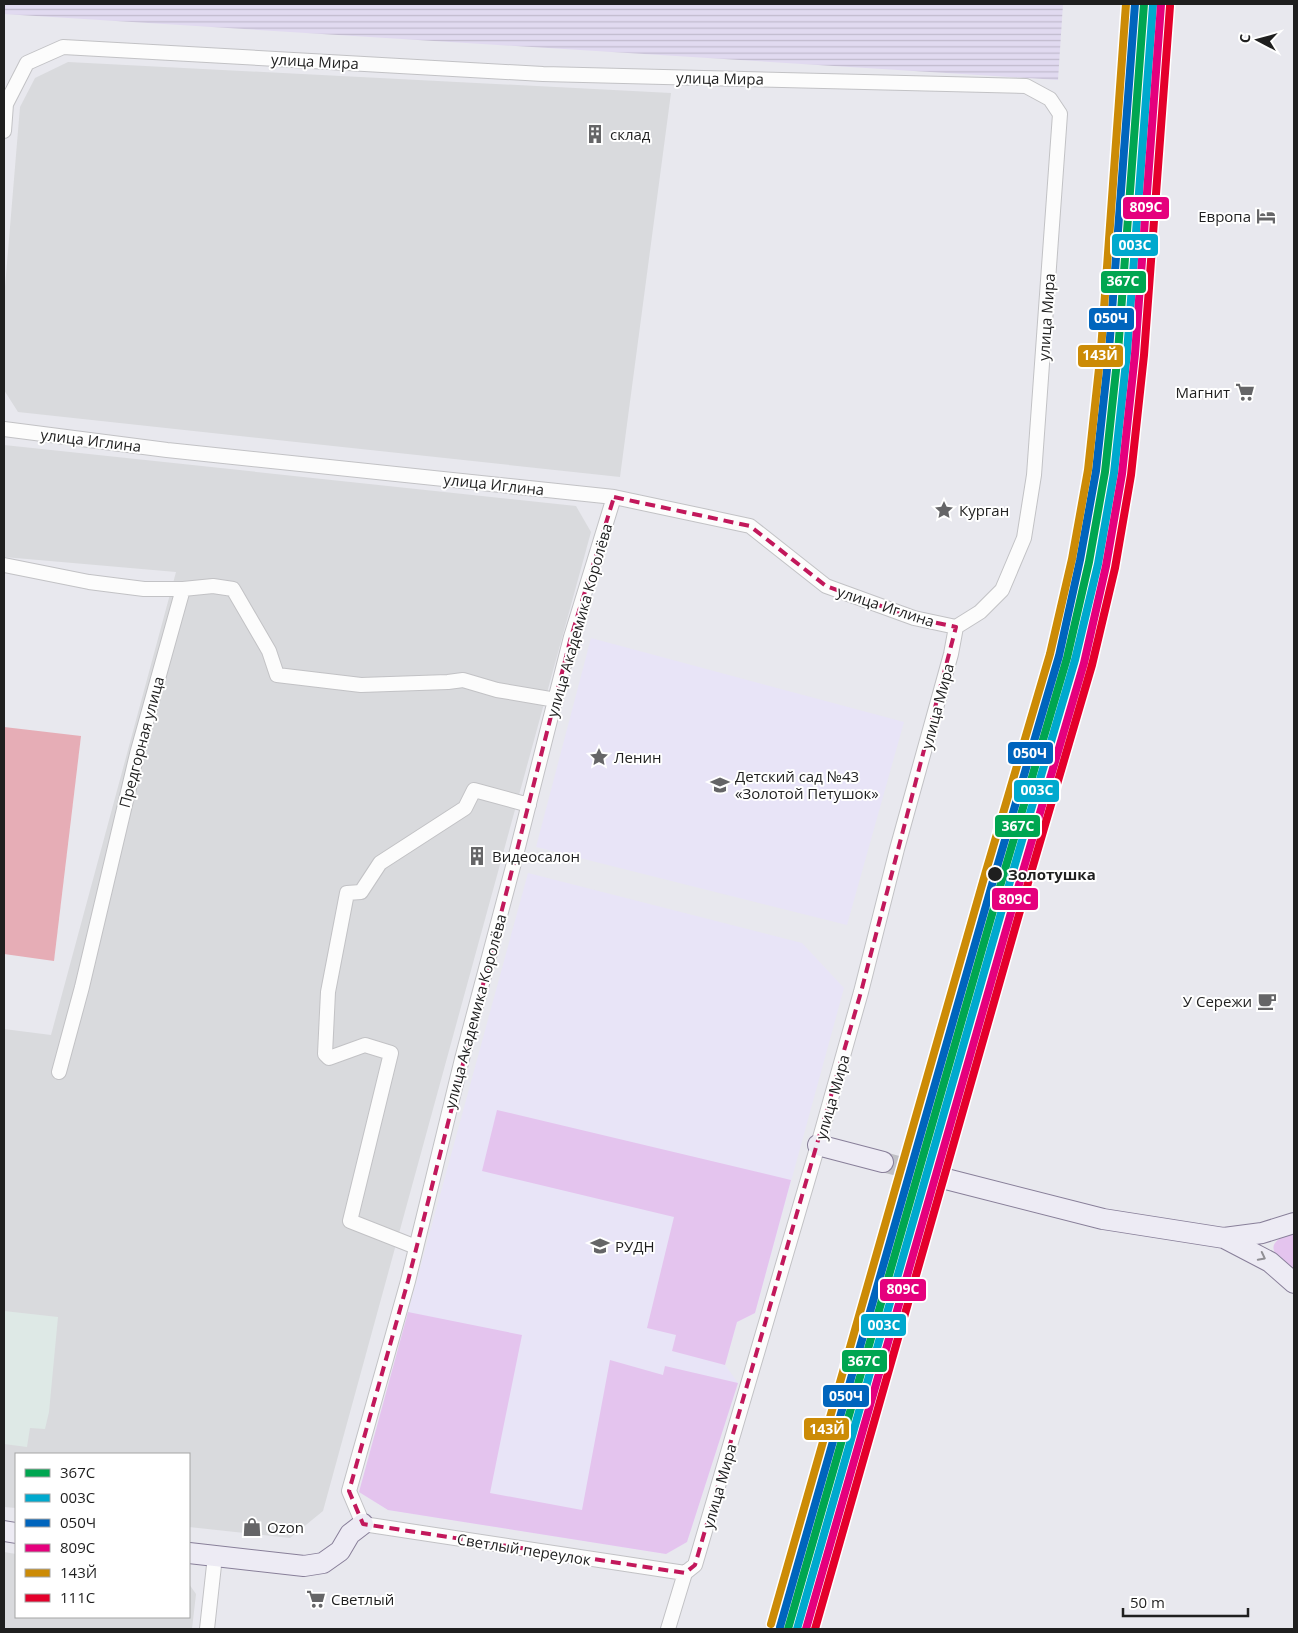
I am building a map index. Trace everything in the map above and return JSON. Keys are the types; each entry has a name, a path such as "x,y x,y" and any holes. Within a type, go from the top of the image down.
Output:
{"street":[{"name":"улица Мира","path":"4,131 6,104 27,63 63,47 542,74 1026,86 1050,99 1060,114 1034,476 1024,538 1002,590 980,612 956,628 951,654 818,1145 695,1565 684,1573"},
{"name":"улица Иглина","path":"4,429 166,450 614,497 750,526 826,586 914,618 956,628"},
{"name":"улица Академика Королёва","path":"364,1524 349,1491 408,1281 462,1059 571,637 614,497"},
{"path":"4,565 98,583 144,589 213,586 233,589 269,651 277,675 361,684 463,680 497,690 556,700"},
{"name":"Предгорная улица","path":"58,1072 82,987 136,754 183,588"},
{"path":"416,1247 350,1221 391,1053 365,1045 329,1058 325,1054 328,992 347,893 361,892 380,863 465,808 474,790 529,805"},
{"path":"818,1145 883,1162"},
{"path":"946,1179 1103,1220 1224,1238 1262,1233 1294,1222"},
{"path":"1224,1238 1270,1262 1294,1283"},
{"path":"190,1553 304,1566 323,1563 340,1551 350,1534 364,1524"},
{"name":"Светлый переулок","path":"364,1524 684,1573"},
{"path":"207,1629 215,1556"},
{"path":"668,1629 684,1573"}],"highlighted area":[{"path":"614,497 750,526 826,586 914,618 956,627 861,992 695,1565 685,1573 363,1524 349,1491 408,1281 571,637"}],"shaded area":[{"path":"4,4 1063,4 1058,80 4,14"},
{"path":"68,62 671,93 620,477 18,412 4,390 4,299 20,107 35,78"},
{"path":"4,445 576,506 591,532 323,1511 290,1538 190,1527 190,1453 15,1453 15,1508 4,1507 4,1029 51,1035 176,572 4,557"},
{"name":"Детский сад №43 «Золотой Петушок»","path":"591,638 904,722 847,925 536,847"},
{"path":"4,727 81,736 54,961 4,954"},
{"name":"РУДН","path":"528,873 802,943 844,988 755,1313 737,1322 725,1365 738,1383 687,1542 666,1554 388,1510 359,1492"},
{"path":"497,1110 791,1180 755,1313 737,1322 725,1365 672,1351 676,1335 647,1328 674,1217 482,1171"},
{"path":"1294,1231 1294,1273 1276,1255 1274,1245 1283,1236"},
{"path":"4,1311 58,1317 49,1412 45,1429 30,1428 27,1447 4,1444"},
{"path":"408,1312 522,1335 490,1493 582,1510 610,1360 663,1375 665,1366 738,1383 687,1542 666,1554 388,1510 359,1492"},
{"path":"4,1552 15,1554 15,1618 190,1618 190,1585 196,1594 192,1629 4,1629"}],"tunnel":[{"path":"883,1162 946,1179"}],"transit line":[{"name":"143Й","path":"771,1624 986,871 1050,654 1072,559 1088,470 1101,350 1126,4"},
{"name":"050Ч","path":"780,1627 1059,656 1080,560 1096,471 1109,351 1135,4"},
{"name":"367С","path":"788,1629 1067,658 1089,562 1105,472 1118,352 1144,4"},
{"name":"003С","path":"797,1629 1075,660 1098,564 1114,473 1127,353 1153,5"},
{"name":"809С","path":"806,1629 1084,663 1106,566 1122,474 1135,354 1161,5"},
{"name":"111С","path":"815,1629 1092,665 1115,568 1131,475 1144,355 1170,6"}],"place":[{"name":"склад","path":"595,134"},
{"name":"Европа","path":"1266,216"},
{"name":"Магнит","path":"1245,392"},
{"name":"Курган","path":"944,510"},
{"name":"Ленин","path":"599,757"},
{"name":"Детский сад №43 «Золотой Петушок»","path":"720,785"},
{"name":"Видеосалон","path":"477,856"},
{"name":"Золотушка","path":"995,874"},
{"name":"У Сережи","path":"1267,1001"},
{"name":"РУДН","path":"600,1246"},
{"name":"Ozon","path":"252,1527"},
{"name":"Светлый","path":"316,1599"}]}
